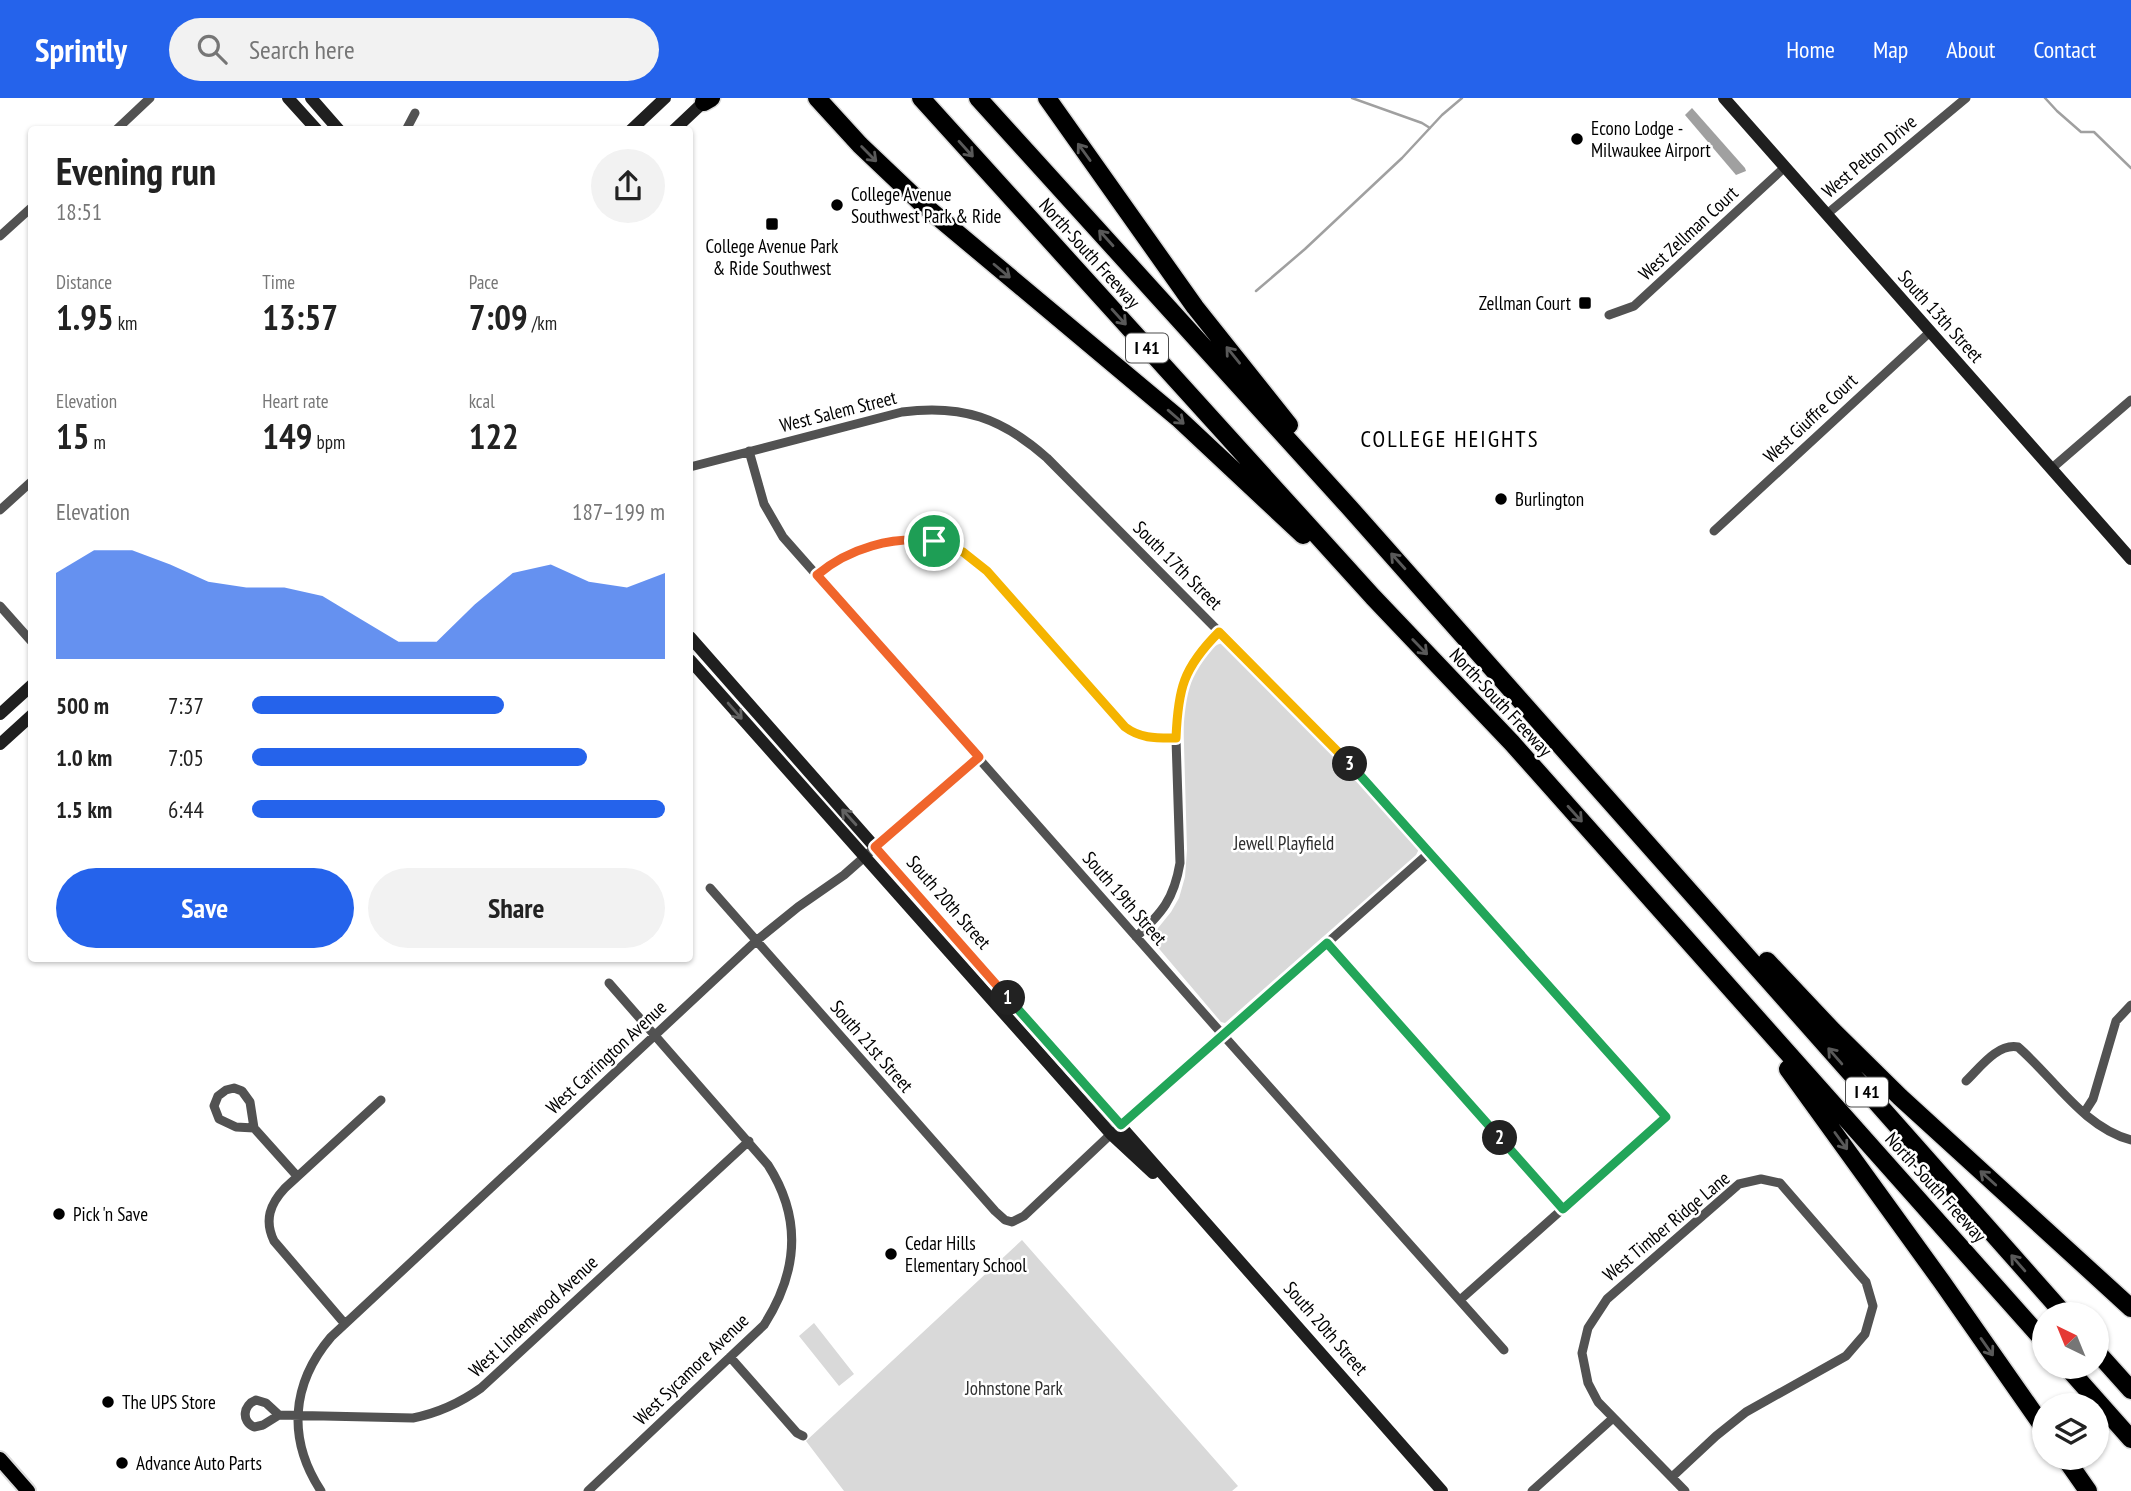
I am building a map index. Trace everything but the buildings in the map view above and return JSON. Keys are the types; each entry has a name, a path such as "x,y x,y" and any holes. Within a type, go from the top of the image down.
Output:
{"highway":[{"name":"North-South Freeway","path":"920,98 1373,597 1512,743 2032,1327"},
{"name":"North-South Freeway","path":"978,98 1349,507 2053,1302"},
{"path":"1046,98 1195,307 1273,404 1349,507"},
{"path":"818,100 860,145 920,202 1178,418 1373,597"},
{"path":"1670,869 1718,910 1900,1097 2131,1308"},
{"path":"1713,968 1811,1099 2032,1411"},
{"path":"2109,1365 2131,1390"},
{"path":"2078,1379 2131,1439"},
{"path":"2073,1470 2088,1491"}],"main road":[{"path":"0,1459 29,1491"}],"street":[{"path":"120,126 150,98"},
{"path":"288,98 313,126"},
{"path":"311,98 336,126"},
{"path":"635,126 665,98"},
{"name":"South 13th Street","path":"1724,98 2131,558"},
{"name":"West Pelton Drive","path":"1827,215 1966,98"},
{"path":"678,126 708,99"},
{"path":"408,126 415,113"},
{"name":"West Zellman Court","path":"1609,315 1634,306 1785,167"},
{"path":"0,236 28,211"},
{"name":"West Giuffre Court","path":"1714,530 1930,332"},
{"path":"2051,469 2131,400"},
{"name":"West Salem Street","path":"693,466 878,417 922,409 955,410 995,422"},
{"name":"South 17th Street","path":"995,422 1015,432 1047,458 1359,773 1666,1117 1563,1209"},
{"name":"South 19th Street","path":"749,451 760,492 783,537 1504,1350"},
{"path":"0,510 28,485"},
{"path":"817,575 849,553 889,543 920,540 950,547 974,560 987,571 1125,727 1147,738 1176,738"},
{"path":"0,606 28,638"},
{"path":"1136,937 1164,909 1177,882 1180,863 1176,738 1178,704 1185,675 1201,651 1219,632"},
{"name":"South 20th Street","path":"693,640 875,847 1116,1130"},
{"name":"South 20th Street","path":"693,663 1116,1130 1196,1210 1443,1491"},
{"path":"0,714 28,689"},
{"path":"0,744 28,719"},
{"name":"West Carrington Avenue","path":"297,1414 306,1379 318,1352 345,1324 756,941 798,906 844,875 979,757"},
{"path":"1116,1130 1430,852"},
{"name":"South 21st Street","path":"710,888 1005,1220 1012,1222 1024,1216 1116,1130"},
{"path":"1327,943 1563,1209 1460,1300"},
{"name":"West Sycamore Avenue","path":"588,1491 764,1325 777,1305 789,1272 791,1250 791,1218 785,1196 768,1165 749,1140 609,983"},
{"path":"2084,1113 2093,1099 2116,1021 2131,1005"},
{"path":"1966,1081 1997,1052 2005,1047 2018,1047 2084,1113 2108,1132 2131,1140"},
{"path":"254,1128 236,1127 219,1119 214,1106 218,1096 229,1089 242,1091 250,1102 254,1128 298,1176"},
{"path":"345,1324 280,1250 270,1232 268,1221 277,1196 381,1100"},
{"name":"West Lindenwood Avenue","path":"279,1415 413,1418 435,1413 466,1400 749,1140"},
{"name":"West Timber Ridge Lane","path":"1672,1477 1746,1412 1846,1356 1865,1335 1873,1306 1866,1282 1780,1183 1760,1179 1739,1184 1606,1299 1588,1328 1582,1353 1588,1382 1598,1402 1685,1491"},
{"path":"730,1357 803,1436"},
{"path":"297,1414 302,1455 321,1491"},
{"path":"1532,1491 1612,1419"}],"green space":[{"name":"Jewell Playfield","path":"1222,643 1356,778 1419,849 1416,855 1225,1023 1221,1022 1150,938 1171,912 1179,898 1185,877 1187,850 1183,710 1195,671 1207,653"},
{"name":"Johnstone Park","path":"1022,1240 1238,1486 1232,1491 844,1491 806,1441"},
{"path":"814,1323 854,1374 839,1386 799,1336"}],"shaded area":[{"path":"1692,108 1746,171 1736,175 1685,115"}],"waterway":[{"path":"1352,98 1430,128"},
{"path":"1256,291 1305,249 1462,98"},
{"path":"2045,98 2081,132 2094,132 2131,168"}],"place":[{"name":"Econo Lodge - Milwaukee Airport","path":"1577,139"},
{"name":"College Avenue Southwest Park & Ride","path":"837,205"},
{"name":"College Avenue Park & Ride Southwest","path":"772,224"},
{"name":"Zellman Court","path":"1585,303"},
{"name":"Burlington","path":"1501,499"},
{"name":"Pick 'n Save","path":"59,1214"},
{"name":"Cedar Hills Elementary School","path":"891,1254"},
{"name":"The UPS Store","path":"108,1402"},
{"name":"Advance Auto Parts","path":"122,1463"}],"district":[{"name":"COLLEGE HEIGHTS","path":"1450,439"}],"route":[{"path":"906,541 934,541 963,552 987,571 1125,727 1147,738 1176,738 1178,704 1185,675 1201,651 1219,632 1359,773 1666,1117 1563,1209 1327,943 1121,1125 875,847 979,757 817,575 837,559 862,549 906,541"}]}
